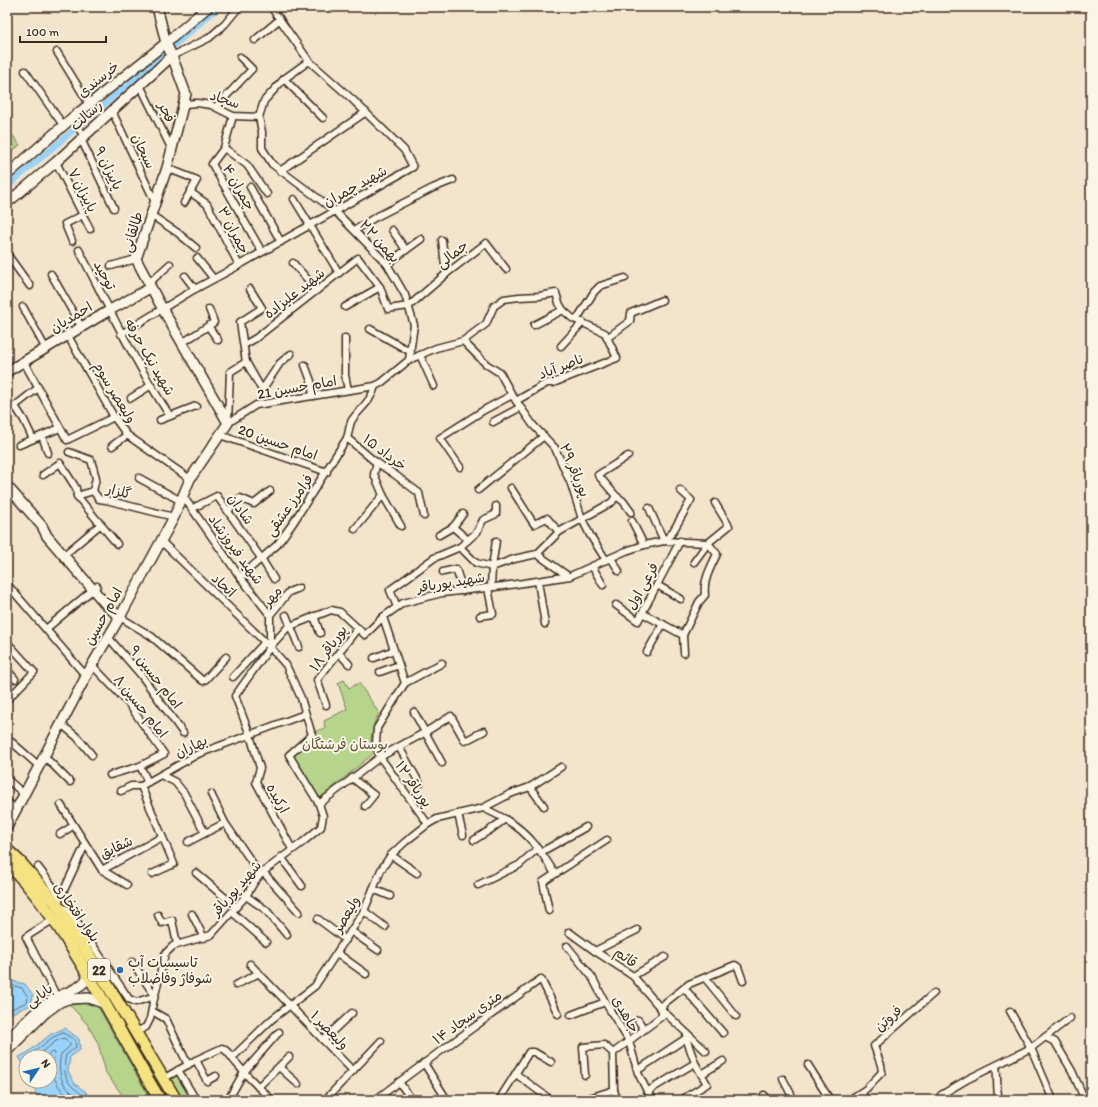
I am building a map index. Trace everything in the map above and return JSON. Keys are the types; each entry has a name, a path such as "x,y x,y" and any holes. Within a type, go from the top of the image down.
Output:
{"highway":[{"name":"بلوار افتخاری","path":"7,850 58,901 176,1100"},
{"name":"بلوار افتخاری","path":"7,863 47,908 89,976 160,1100"}],"street":[{"path":"157,7 166,43 172,56 210,38 226,24 239,7"},
{"name":"خرسندی","path":"7,175 88,104 166,43 208,7"},
{"name":"شهید چمران","path":"121,334 213,278 281,242 414,167 404,150 366,112 309,61 271,7"},
{"path":"254,40 280,19"},
{"path":"57,52 88,104"},
{"name":"رسالت","path":"7,204 83,138 172,56"},
{"name":"طالقانی","path":"172,56 186,94 167,168 136,258 149,286 228,423"},
{"path":"216,107 252,69 240,57"},
{"path":"259,117 264,101 284,79 309,61"},
{"path":"26,71 63,125"},
{"path":"284,79 323,118"},
{"name":"فجر","path":"140,85 172,150"},
{"name":"سجاد","path":"184,104 197,103 211,105 232,116 259,117"},
{"name":"سبحان","path":"112,111 155,202"},
{"path":"280,170 366,112"},
{"path":"224,148 232,116"},
{"name":"۲۲ بهمن","path":"259,117 262,132 262,148 272,164 335,211 387,264 406,295 414,325 410,360"},
{"name":"پاییزان ۹","path":"72,118 83,138 114,208"},
{"name":"چمران ۴","path":"262,252 212,164 224,148 247,165 267,194"},
{"name":"پاییزان ۷","path":"56,162 90,229"},
{"path":"167,168 197,180 184,203"},
{"path":"355,230 374,218 433,188 453,180"},
{"path":"250,187 281,242"},
{"name":"چمران ۳","path":"190,192 207,204 239,265"},
{"path":"294,199 339,273"},
{"path":"72,242 65,224 83,215"},
{"path":"151,215 178,233 196,248"},
{"path":"392,230 406,250"},
{"path":"387,264 421,239"},
{"path":"442,240 446,274"},
{"name":"جمالی","path":"409,306 446,274 486,243 506,270"},
{"name":"توحید","path":"79,250 110,310"},
{"path":"7,254 30,286"},
{"path":"111,266 136,258"},
{"path":"197,258 213,278"},
{"name":"شهید علیزاده","path":"244,345 256,338 358,258 380,286"},
{"path":"293,263 317,290"},
{"path":"149,286 170,264"},
{"path":"51,274 82,328"},
{"path":"185,276 195,289"},
{"path":"576,320 594,292 600,286 625,278"},
{"name":"احمدیان","path":"7,370 24,362 82,328 149,286"},
{"path":"345,306 380,286 388,309 409,306"},
{"path":"250,289 262,308 240,322 246,362 262,390 280,363 291,354"},
{"path":"375,386 410,360 436,348 463,340 486,324 494,306 504,299 539,296 556,292 563,310 576,320 605,333 607,338 630,322 631,312 662,300"},
{"path":"23,307 46,349"},
{"path":"182,344 214,322 209,309"},
{"name":"شهید نیک حرفه","path":"110,310 121,334 150,386 170,416"},
{"path":"534,325 563,310"},
{"path":"560,346 583,322"},
{"path":"208,326 218,340"},
{"path":"370,329 411,352"},
{"name":"ولیعصر سوم","path":"68,336 114,416 127,435 190,479"},
{"path":"345,338 348,390"},
{"name":"ناصر آباد","path":"460,467 440,438 484,410 546,383 553,383 617,358 607,338"},
{"name":"پورباقر ۲۹","path":"463,340 486,364 500,373 514,398 533,425 556,448 571,484 582,519 590,535 619,571"},
{"path":"420,355 434,386"},
{"path":"24,362 68,441 114,416"},
{"path":"228,423 230,372 246,362"},
{"path":"305,364 311,381 313,396"},
{"path":"131,398 150,386"},
{"name":"امام حسین 21","path":"228,423 256,405 375,386"},
{"name":"۱۵ خرداد","path":"375,386 368,403 352,421 347,438 419,493 424,516"},
{"path":"7,412 38,388"},
{"path":"14,406 24,420 33,439"},
{"path":"160,420 196,406"},
{"path":"493,422 521,407"},
{"name":"امام حسین","path":"7,827 86,676 174,517 190,479 228,423"},
{"path":"20,445 60,428"},
{"path":"112,446 127,435"},
{"name":"امام حسین 20","path":"220,435 327,472"},
{"path":"42,436 48,453"},
{"path":"478,490 544,436"},
{"name":"فرامرز عشقی","path":"240,577 277,545 327,472 347,438"},
{"name":"گلزار","path":"69,452 91,460 96,478 93,491 99,499 174,517"},
{"path":"628,456 598,475 616,496 623,501 631,512"},
{"path":"377,462 374,474 383,495 401,526"},
{"path":"43,475 60,463 76,488 77,496 117,544"},
{"path":"139,478 182,499"},
{"path":"7,486 42,526 51,534 65,554 95,587 112,602 120,617 151,636 203,681 226,657"},
{"path":"511,488 534,524 547,518 560,532"},
{"path":"649,508 664,541 672,533 691,500 680,490"},
{"path":"77,496 93,491"},
{"path":"228,511 240,498 254,504 270,491"},
{"path":"355,529 383,495"},
{"name":"شادان","path":"192,508 217,496 274,579"},
{"path":"460,548 476,563 492,567 514,559 537,554 560,532 612,502 616,496"},
{"name":"شهید فیروزشاد","path":"182,499 192,508 240,577 270,615"},
{"path":"694,562 708,543 729,526 715,502"},
{"path":"397,607 390,590 434,558 460,548 477,532 483,520 496,514 496,506"},
{"path":"439,535 453,527 463,514"},
{"path":"632,521 644,545"},
{"path":"65,554 101,524"},
{"path":"453,527 468,540"},
{"name":"اتحاد","path":"161,541 265,642 286,665 301,698 312,735 289,755 320,804"},
{"path":"480,616 493,614 490,588 496,541"},
{"name":"شهید پورباقر","path":"358,628 365,635 383,617 403,603 436,595 568,576 644,545 664,541 708,543"},
{"name":"فرعی اول","path":"616,605 638,621 680,541"},
{"path":"684,653 683,635 699,602 705,594 705,581 717,554 708,543"},
{"path":"537,554 568,576"},
{"path":"592,566 603,584"},
{"path":"443,572 456,569 463,591"},
{"path":"538,581 545,624"},
{"path":"7,584 86,676"},
{"path":"657,585 681,599"},
{"path":"46,629 95,587"},
{"name":"مهر","path":"270,647 270,615 289,592 299,588"},
{"path":"270,647 288,627 331,610 340,612 358,628"},
{"path":"642,613 683,635"},
{"path":"286,615 299,647"},
{"path":"314,616 320,633"},
{"path":"383,617 405,683"},
{"path":"647,652 663,624"},
{"name":"پورباقر ۱۸","path":"326,705 318,680 358,628"},
{"name":"امام حسین ۹","path":"108,637 141,674 183,733"},
{"path":"7,642 34,672 7,700"},
{"path":"233,677 265,642"},
{"name":"ارکیده","path":"270,647 235,696 250,734 260,768 256,782 292,849"},
{"path":"374,658 394,650"},
{"path":"339,653 349,664"},
{"path":"380,672 399,664"},
{"path":"380,757 376,744 377,728 405,683 442,664"},
{"name":"امام حسین ۸","path":"92,666 128,703 164,754 140,766 110,775"},
{"path":"7,670 15,680"},
{"path":"414,712 424,733 442,763"},
{"name":"بهاران","path":"121,791 131,786 141,786 198,754 306,714"},
{"path":"320,804 380,757 424,733 451,716 465,741 484,731"},
{"path":"61,724 77,737 92,755"},
{"path":"7,738 39,766"},
{"path":"399,747 420,784"},
{"path":"44,756 70,782"},
{"name":"پورباقر ۱۲","path":"380,757 428,824"},
{"path":"140,766 148,782"},
{"name":"ولیعصر","path":"232,1058 271,1020 316,986 364,911 381,870 391,855 405,842 437,819 483,808 510,794 530,787 561,767"},
{"path":"161,775 175,782 184,793 205,833"},
{"path":"352,778 374,795 365,806"},
{"path":"7,779 24,794"},
{"path":"141,786 174,864 152,874"},
{"path":"530,787 544,806"},
{"path":"211,794 226,823 262,873 299,912"},
{"path":"7,802 16,809"},
{"name":"شهید پورباقر","path":"177,944 211,935 246,896 262,873 292,849 304,842 321,827 323,816 320,804"},
{"path":"61,805 85,845"},
{"path":"483,808 505,819 528,836 540,850 555,874"},
{"path":"458,814 464,836"},
{"path":"474,840 505,819"},
{"path":"188,842 226,823"},
{"path":"60,834 74,826"},
{"path":"478,885 513,869 540,850 586,827"},
{"name":"شقایق","path":"85,845 102,870 162,837"},
{"path":"549,911 543,882 607,840"},
{"name":"شقایق","path":"58,901 85,845"},
{"path":"391,855 417,873"},
{"path":"282,857 302,886"},
{"path":"38,868 58,901 70,911 129,999 136,1002 155,996"},
{"path":"102,870 127,885"},
{"path":"196,873 266,942"},
{"path":"373,889 390,896"},
{"path":"246,896 266,910 287,935"},
{"path":"364,911 385,927"},
{"path":"192,914 204,938"},
{"path":"136,1032 146,1026 150,1019 165,954 172,946 177,944 172,920 162,923 158,915"},
{"path":"54,919 26,937 57,997"},
{"path":"318,919 346,940"},
{"path":"595,951 638,930"},
{"path":"351,931 378,950"},
{"name":"قائم","path":"569,932 633,976 687,1037 706,1051"},
{"name":"جاهدی","path":"567,946 592,977 628,1041 638,1070 648,1092 654,1100"},
{"path":"337,953 366,974"},
{"path":"633,976 665,957"},
{"path":"132,962 155,996"},
{"name":"ولیعصر ۱","path":"250,964 353,1071"},
{"path":"613,1053 662,1016 662,1006 693,982 737,966 743,981"},
{"path":"236,985 259,973"},
{"name":"بابایی","path":"7,1040 41,1008 57,997 81,986 86,982 89,976"},
{"path":"705,978 736,1016"},
{"name":"۱۴ متری سجاد","path":"376,1100 424,1063 541,979 558,1014"},
{"path":"81,986 85,989 87,994 85,998"},
{"path":"684,988 723,1032"},
{"name":"فروتن","path":"849,1100 866,1089 882,1072 874,1046 934,993"},
{"name":"بابایی","path":"7,1051 52,1007 68,999 89,998 105,1004"},
{"path":"571,1015 605,1002"},
{"path":"152,1011 166,1019 188,1065"},
{"path":"1010,1011 1031,1048 1053,1100"},
{"path":"323,1040 352,1013"},
{"path":"941,1095 968,1079 1031,1048 1070,1018"},
{"path":"638,1020 644,1029"},
{"path":"228,1100 244,1072 279,1032"},
{"path":"638,1070 687,1037 695,1063 707,1084 681,1100"},
{"path":"1045,1037 1055,1042 1072,1071 1085,1100 1091,1096"},
{"path":"325,1100 381,1041"},
{"path":"585,1075 583,1047 604,1045 613,1053 614,1090 618,1100"},
{"path":"163,1078 222,1048 226,1050 244,1072 272,1100"},
{"path":"500,1100 531,1051 551,1062"},
{"path":"258,1087 289,1057"},
{"path":"196,1060 206,1081 216,1076"},
{"path":"702,1074 723,1062"},
{"path":"424,1063 447,1100"},
{"path":"648,1092 695,1063"},
{"path":"808,1065 830,1100"},
{"path":"996,1066 998,1075 997,1094 999,1100"},
{"path":"279,1067 298,1084"},
{"path":"178,1070 196,1100"},
{"path":"516,1074 551,1100"},
{"path":"783,1080 794,1100"},
{"path":"399,1082 412,1100"},
{"path":"583,1100 614,1090"},
{"path":"862,1092 865,1100"}],"green space":[{"path":"7,128 20,145 7,156"},
{"name":"بوستان فرشتگان","path":"344,680 349,688 359,683 379,713 375,721 371,739 374,753 320,798 293,756 318,737 316,731 325,728 324,721 347,709 338,683"},
{"path":"83,1003 97,1005 151,1100 126,1100 106,1073 98,1043 87,1024 70,1005"},
{"path":"178,1074 195,1100 181,1100 169,1080"}],"water":[{"path":"7,980 25,984 33,995 31,1005 7,1015"},
{"path":"65,1028 79,1039 80,1050 70,1057 68,1071 75,1084 86,1092 89,1100 38,1100 35,1089 58,1089 58,1049 32,1049 51,1034"}],"waterway":[{"path":"7,187 219,7"}],"place":[{"name":"تاسیسات آب شوفاژ وفاضلاب","path":"120,970"}]}
